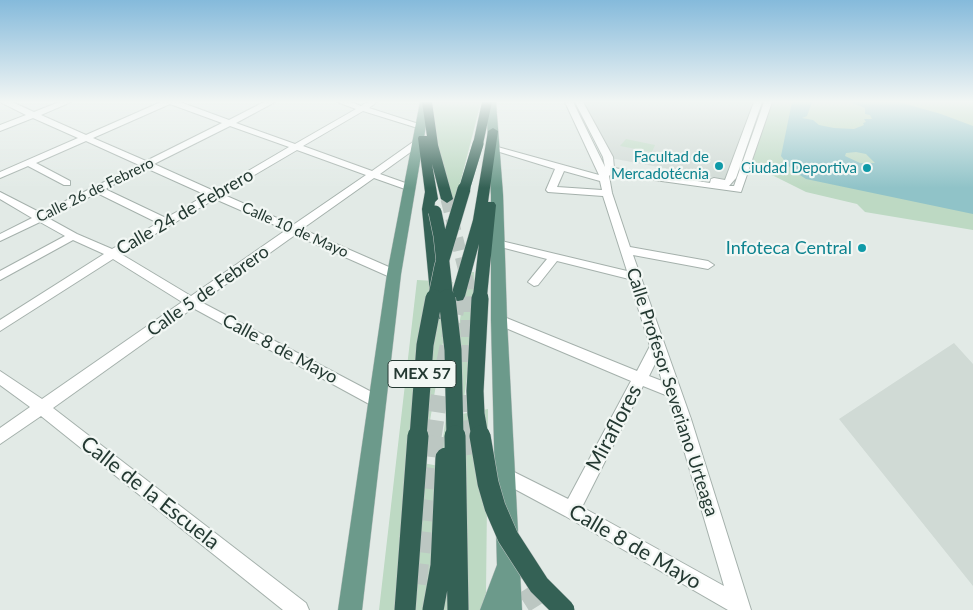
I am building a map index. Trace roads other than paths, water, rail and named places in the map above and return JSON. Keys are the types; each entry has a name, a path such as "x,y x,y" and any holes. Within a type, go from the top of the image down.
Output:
{"highway":[{"path":"422,130 430,191 428,203 432,216 446,371 444,534 441,566 433,610"},
{"path":"431,130 447,199"},
{"name":"MEX 57","path":"405,610 425,345 441,266 489,153 489,130"},
{"path":"458,296 479,220 493,131"},
{"path":"489,153 480,296 476,407 481,446 495,507 512,544 539,585 564,610"},
{"name":"MEX 57","path":"432,216 445,280 453,350 458,610"}],"main road":[{"path":"350,610 394,274 408,187 420,130"},
{"path":"493,131 489,153 497,243 510,610"},
{"path":"492,610 498,598 509,554"},
{"path":"354,584 362,610"}],"street":[{"name":"Calle 10 de Mayo","path":"68,130 394,274"},
{"path":"0,175 104,130"},
{"name":"Calle 26 de Febrero","path":"0,238 214,130"},
{"path":"250,130 408,187"},
{"name":"Calle 24 de Febrero","path":"0,326 113,254 325,130"},
{"name":"Calle Profesor Severiano Urteaga","path":"583,130 605,173 626,250 674,392 740,608"},
{"name":"Calle Profesor Severiano Urteaga","path":"595,130 605,148 605,173"},
{"path":"560,168 551,190 605,173 728,183 747,130"},
{"path":"489,153 560,168 738,190 758,130"},
{"name":"Calle 5 de Febrero","path":"0,437 416,144"},
{"path":"29,163 67,183"},
{"path":"97,189 167,223"},
{"name":"Calle 8 de Mayo","path":"0,195 73,236 113,254 192,302 376,401"},
{"path":"0,276 73,236"},
{"path":"497,243 636,277"},
{"path":"626,250 708,265"},
{"path":"534,282 554,258"},
{"path":"499,320 674,392"},
{"name":"Miraflores","path":"571,510 657,346"},
{"name":"Calle de la Escuela","path":"0,377 299,610"},
{"name":"Calle 8 de Mayo","path":"504,474 571,510 740,608"}],"water":[{"path":"786,130 973,130 973,214 806,179 792,170 781,156","holes":["856,152 866,154 875,163 860,163 845,156 846,153"]}],"tunnel":[{"path":"447,199 468,284 469,300"},
{"path":"457,300 458,296"},
{"path":"433,437 444,366 458,298"},
{"path":"469,300 469,362"},
{"path":"468,395 471,437"},
{"path":"416,584 434,436"},
{"path":"471,436 474,454"},
{"path":"510,561 541,610"}],"place":[{"name":"Facultad de Mercadotécnia","path":"719,166"},
{"name":"Ciudad Deportiva","path":"867,168"},
{"name":"Infoteca Central","path":"862,248"}]}
